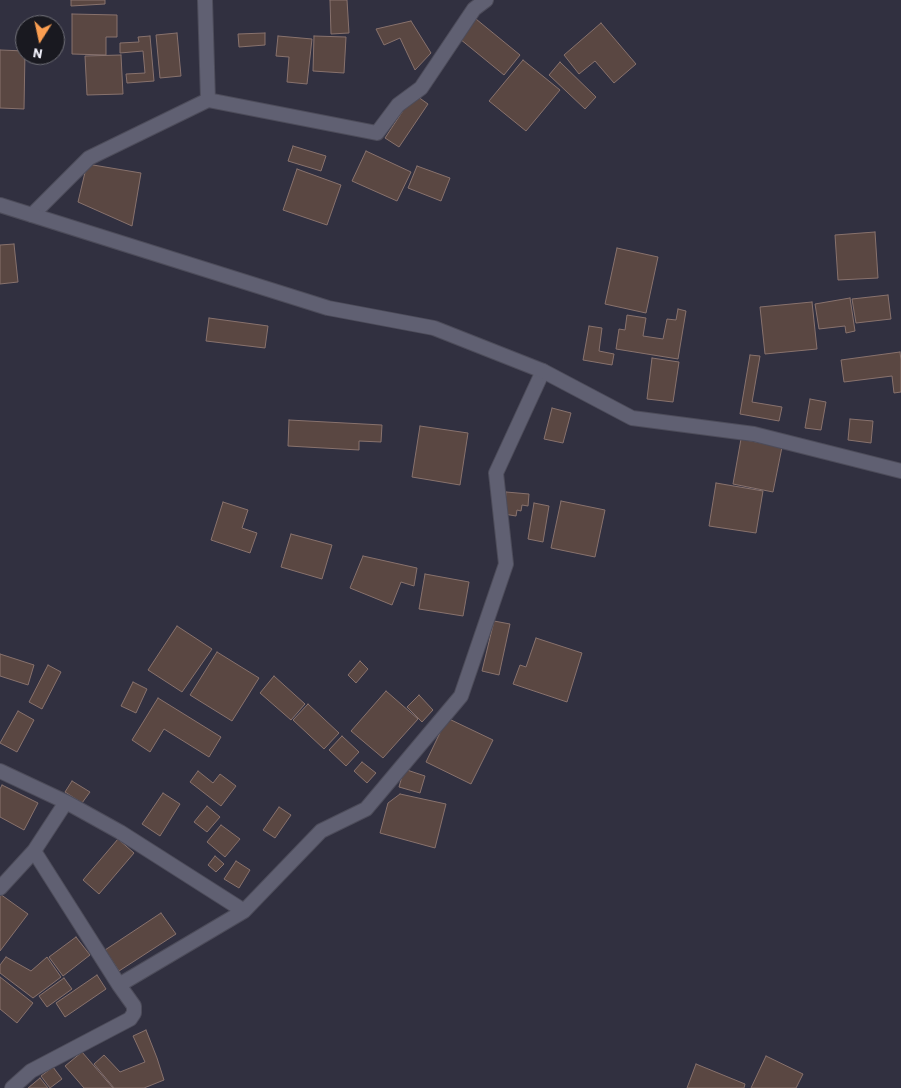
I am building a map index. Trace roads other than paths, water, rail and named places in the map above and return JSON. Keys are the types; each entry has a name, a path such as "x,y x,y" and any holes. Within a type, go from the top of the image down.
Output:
{"street":[{"path":"204,0 208,100"},
{"path":"32,215 89,158 208,100 377,133 398,105 421,88 474,9 486,0"},
{"path":"0,205 328,308 434,328 543,371 632,418 754,434 901,471"},
{"path":"119,984 244,911 321,831 366,809 461,696 506,564 496,473 543,371"},
{"path":"0,771 66,802 120,832 244,911"},
{"path":"0,888 34,851 66,802"},
{"path":"12,1088 31,1070 130,1019 134,1013 134,1006 34,851"}]}
